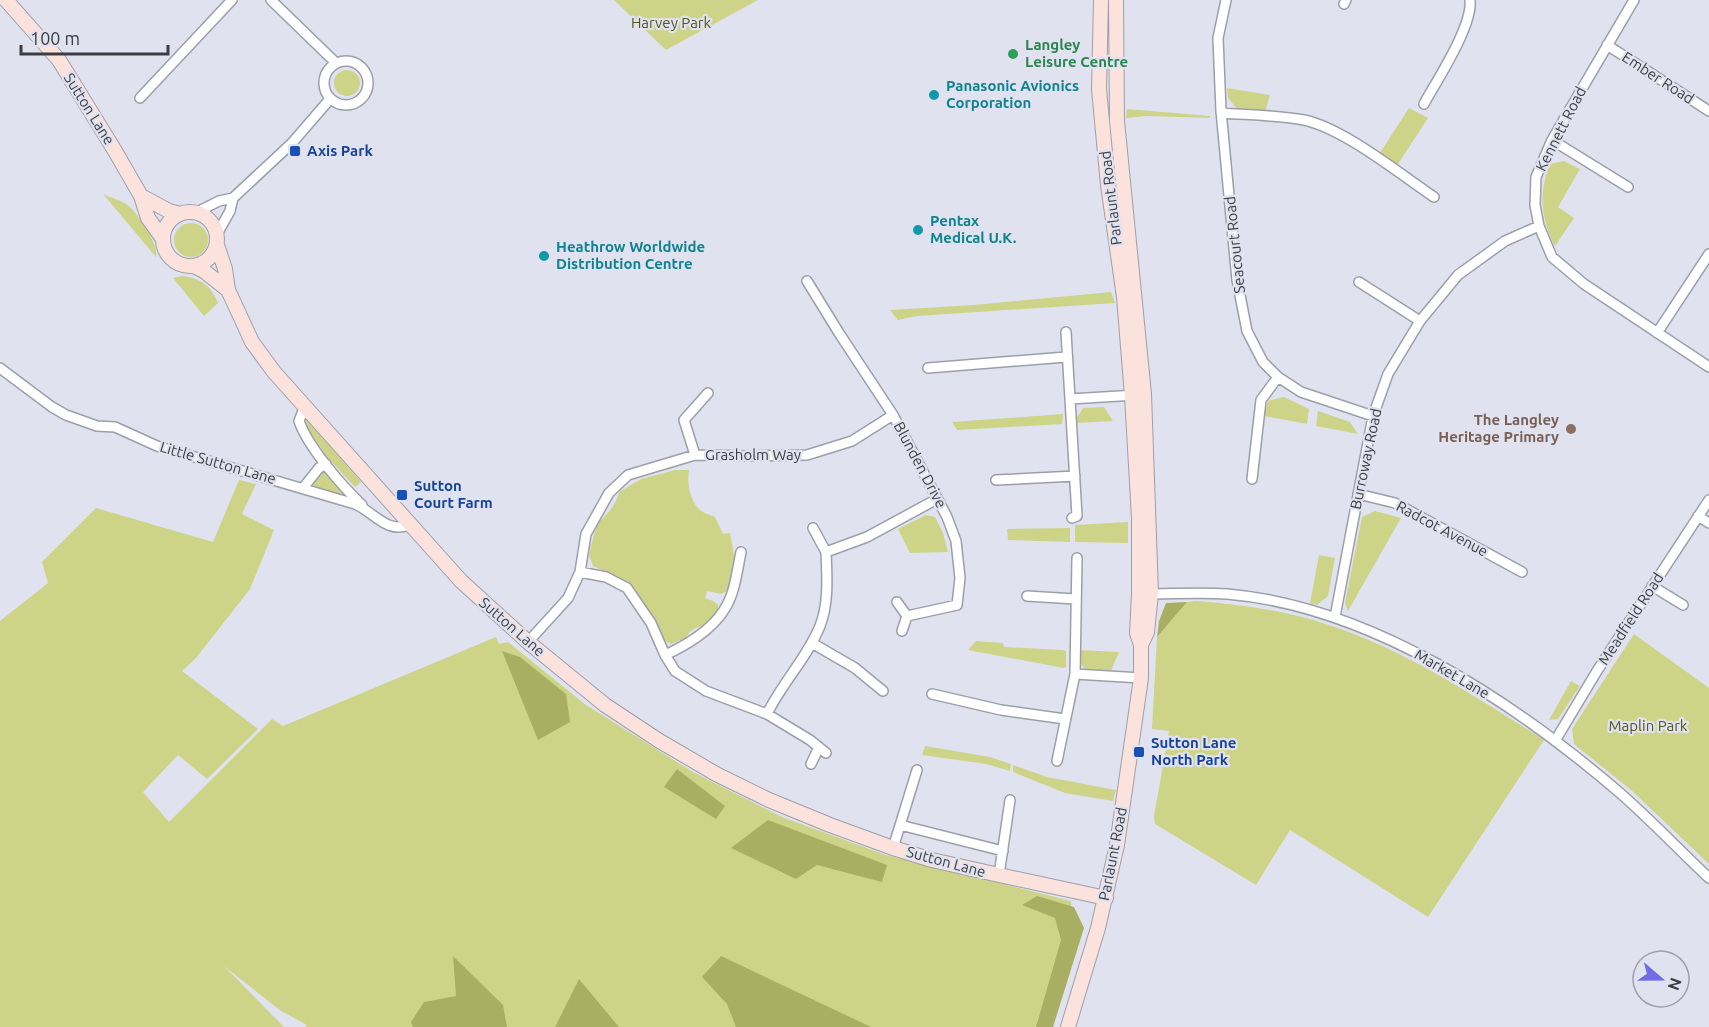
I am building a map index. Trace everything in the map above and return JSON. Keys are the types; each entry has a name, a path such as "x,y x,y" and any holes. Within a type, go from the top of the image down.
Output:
{"street":[{"name":"Sutton Lane","path":"6,0 59,60 141,196 148,218 163,239"},
{"path":"140,98 232,0"},
{"path":"271,0 336,63"},
{"name":"Parlaunt Road","path":"1101,0 1099,89 1108,185 1138,395"},
{"name":"Parlaunt Road","path":"1068,1027 1106,898 1117,845 1141,678 1142,645 1137,633 1145,594 1139,518 1138,395 1117,121 1116,0"},
{"name":"Seacourt Road","path":"1226,0 1218,38 1221,114 1237,280 1247,331 1263,362 1278,377 1301,392 1373,416"},
{"path":"1424,104 1466,25 1471,9 1470,0"},
{"name":"Kennett Road","path":"1634,0 1552,140 1536,177 1535,205 1539,226 1552,257 1584,285 1709,367"},
{"name":"Ember Road","path":"1607,45 1709,111"},
{"path":"351,61 364,69 369,83 364,97 358,102 344,105 330,99 326,93 324,79 330,67 336,63 351,61"},
{"path":"141,196 169,211 180,214 195,213 219,201 233,198 292,143 330,99"},
{"path":"1221,114 1264,115 1306,121 1340,135 1434,197"},
{"path":"1552,140 1628,187"},
{"path":"180,214 168,224 163,239 167,253 172,259 186,266 194,266 207,260 215,251 217,239 230,211 233,198"},
{"path":"195,213 211,222 217,239"},
{"name":"Burroway Road","path":"1335,617 1373,416 1388,374 1420,321 1458,275 1505,241 1539,226"},
{"name":"Sutton Lane","path":"217,239 228,290 252,342 274,372 461,581 528,642 605,705 716,774 830,825 932,860 1106,898"},
{"path":"1657,333 1709,254"},
{"name":"Sutton Lane","path":"194,266 228,290"},
{"name":"Blunden Drive","path":"807,281 893,415 947,517 956,541 960,578 957,605 907,616"},
{"path":"1359,282 1420,321"},
{"path":"1066,332 1077,516 1072,518"},
{"path":"928,368 1066,357"},
{"name":"Little Sutton Lane","path":"0,368 66,415 97,426 115,427 134,434 157,447 303,488 368,509 391,527 402,528 410,525"},
{"path":"1252,479 1261,400 1278,377"},
{"path":"695,455 684,420 708,393"},
{"path":"1070,399 1138,395"},
{"path":"304,408 299,424 343,485 368,509"},
{"name":"Grasholm Way","path":"528,642 568,598 580,572 586,534 609,493 627,475 695,455 807,455 852,441 893,415"},
{"path":"303,488 319,468 326,464"},
{"path":"996,480 1075,476"},
{"name":"Radcot Avenue","path":"1358,494 1395,503 1522,572"},
{"path":"826,552 867,537 937,499"},
{"name":"Meadfield Road","path":"1555,741 1709,500"},
{"path":"1698,516 1709,523"},
{"path":"767,714 776,695 812,643 821,624 828,589 826,552 813,528"},
{"path":"665,655 682,648 701,634 724,611 734,585 741,552"},
{"path":"1058,761 1075,674 1077,558"},
{"path":"580,572 606,577 627,588 651,623 675,671 706,691 767,714 823,750 811,764"},
{"path":"1652,586 1683,605"},
{"name":"Market Lane","path":"1145,594 1227,594 1281,603 1335,617 1418,654 1497,700 1555,741 1621,794 1709,878"},
{"path":"1027,596 1075,599"},
{"path":"897,602 907,616 902,631"},
{"path":"812,643 855,668 883,691"},
{"path":"1075,674 1141,678"},
{"path":"932,694 1001,710 1065,719"},
{"name":"Sutton Lane","path":"893,848 918,770"},
{"name":"Sutton Lane","path":"999,875 1010,800"},
{"name":"Sutton Lane","path":"900,825 1003,851"}],"green space":[{"name":"Harvey Park","path":"614,0 758,0 666,50"},
{"path":"347,70 356,74 360,83 356,92 347,96 338,92 334,83 338,74"},
{"path":"1227,88 1270,95 1265,112 1238,110 1228,98"},
{"path":"1409,108 1428,118 1396,167 1378,156"},
{"path":"1127,109 1210,116 1210,118 1147,116 1126,118"},
{"path":"1564,161 1580,169 1558,207 1574,218 1555,246 1544,216 1544,185 1550,164"},
{"path":"103,194 124,203 134,211 151,238 156,257"},
{"path":"191,223 203,228 208,240 203,252 191,257 179,252 174,240 179,228"},
{"path":"182,276 200,281 215,297 218,303 204,316 173,278"},
{"path":"1111,292 1115,303 917,316 898,320 890,310 974,305"},
{"path":"1284,397 1309,409 1307,424 1264,416 1268,401"},
{"path":"1104,407 1113,421 1076,423 1083,408"},
{"path":"1318,411 1350,422 1358,434 1316,426"},
{"path":"1063,414 1062,424 957,430 952,422"},
{"path":"307,420 361,482 355,487 328,458 303,422"},
{"path":"675,470 689,470 689,485 695,504 704,513 715,517 723,534 730,533 735,561 727,591 721,594 707,591 705,598 718,605 714,617 705,626 692,630 685,641 680,640 671,644 661,639 650,613 634,589 619,578 593,566 589,555 597,523 611,509 619,492 641,479"},
{"path":"323,471 326,471 349,498 312,486"},
{"path":"239,480 256,484 242,514 274,530 250,589 196,658 182,671 258,729 207,779 178,755 143,792 169,822 272,719 283,726 496,637 499,644 508,642 586,705 693,772 782,817 886,855 1071,901 1074,931 1053,1027 305,1027 307,1025 281,1011 224,966 284,1027 0,1027 0,621 48,583 42,562 96,508 213,542"},
{"path":"1375,511 1401,518 1348,611 1345,603 1362,517"},
{"path":"926,515 935,517 943,533 948,552 910,553 898,529"},
{"path":"1128,522 1128,543 1075,542 1075,525"},
{"path":"1070,528 1070,542 1008,540 1007,529"},
{"path":"1319,555 1335,558 1328,596 1317,605 1310,603"},
{"path":"1187,602 1240,605 1284,613 1344,630 1404,656 1544,740 1428,917 1290,830 1256,885 1155,824 1154,816 1169,731 1152,729 1157,637"},
{"path":"1187,602 1157,637 1159,621 1166,603"},
{"name":"Maplin Park","path":"1634,634 1709,688 1709,864 1631,790 1574,744 1572,729"},
{"path":"976,641 1003,643 1004,647 1063,650 1066,651 1066,667 968,650"},
{"path":"1079,650 1119,652 1111,671 1086,669 1081,665"},
{"path":"502,651 520,657 566,694 570,722 538,740"},
{"path":"1571,681 1580,686 1558,719 1549,720"},
{"path":"925,746 990,757 1011,764 1010,771 986,764 922,755"},
{"path":"1013,765 1047,777 1116,790 1113,801 1065,793 1013,772"},
{"path":"677,769 725,806 716,819 664,787"},
{"path":"768,820 887,865 882,882 817,865 796,879 731,848"},
{"path":"1037,896 1074,907 1084,928 1053,1027 1036,1027 1061,940 1055,918 1022,905"},
{"path":"453,956 503,1005 507,1027 413,1027 411,1022 424,1002 456,996"},
{"path":"721,956 871,1027 736,1027 727,1004 702,977"},
{"path":"579,979 619,1027 555,1027"}],"place":[{"name":"Langley Leisure Centre","path":"1013,54"},
{"name":"Panasonic Avionics Corporation","path":"934,95"},
{"name":"Axis Park","path":"295,151"},
{"name":"Pentax Medical U.K.","path":"918,230"},
{"name":"Heathrow Worldwide Distribution Centre","path":"544,256"},
{"name":"The Langley Heritage Primary","path":"1571,429"},
{"name":"Sutton Court Farm","path":"402,495"},
{"name":"Sutton Lane North Park","path":"1139,752"}]}
